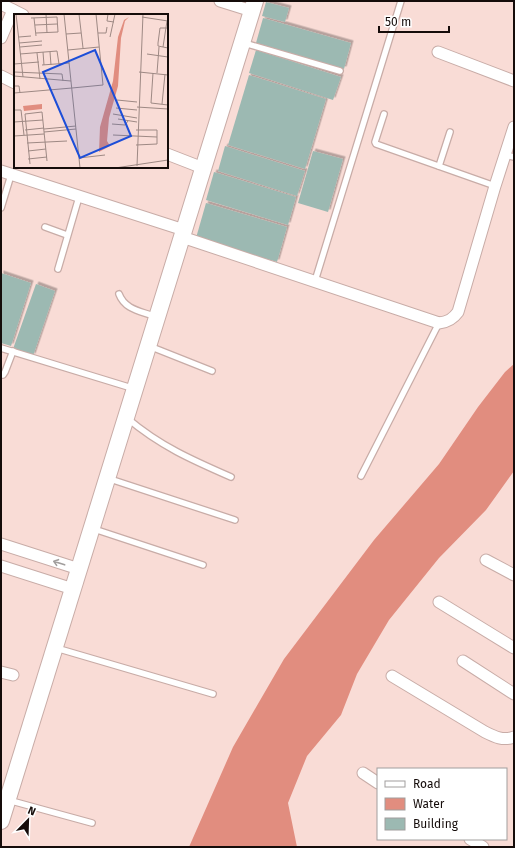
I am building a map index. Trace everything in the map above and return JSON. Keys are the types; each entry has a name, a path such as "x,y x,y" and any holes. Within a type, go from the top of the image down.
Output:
{"street":[{"path":"1,821 253,6 220,1"},
{"path":"1,4 21,14"},
{"path":"1,38 13,10"},
{"path":"438,52 514,81"},
{"path":"1,76 14,82"},
{"path":"6,173 79,197 315,281 439,323 446,322 453,318 458,312 495,186 510,156 514,127"},
{"path":"168,154 203,168"},
{"path":"1,544 79,569"},
{"path":"486,560 514,575"},
{"path":"1,566 73,589"},
{"path":"439,602 514,648"},
{"path":"463,661 514,694"},
{"path":"1,672 13,675"},
{"path":"392,676 485,732 507,740 514,737"},
{"path":"363,773 377,782"},
{"path":"472,840 483,847"}],"lane":[{"path":"315,281 401,1"},
{"path":"242,42 340,72"},
{"path":"384,114 375,142 376,144 495,186"},
{"path":"439,166 450,132"},
{"path":"1,208 6,173"},
{"path":"58,269 79,197"},
{"path":"44,227 67,235"},
{"path":"119,294 126,306 157,317"},
{"path":"361,476 439,323"},
{"path":"148,346 212,371"},
{"path":"1,348 135,389"},
{"path":"1,375 5,372 13,351"},
{"path":"126,417 142,430 175,452 231,477"},
{"path":"107,478 235,520"},
{"path":"92,528 203,565"},
{"path":"55,648 213,694"},
{"path":"8,800 92,823"}],"water":[{"path":"514,364 514,471 486,510 439,558 389,620 357,674 341,715 307,756 288,803 297,847 189,847 233,747 284,659 374,540 439,464 478,407 505,372"}],"building":[{"path":"266,2 289,8 285,22 262,16"},
{"path":"263,18 351,43 344,69 256,43"},
{"path":"256,50 341,77 333,100 249,73"},
{"path":"249,75 326,99 305,169 228,145"},
{"path":"225,146 305,171 297,196 218,171"},
{"path":"313,151 343,159 328,212 298,203"},
{"path":"214,172 296,197 288,225 206,200"},
{"path":"206,203 287,227 277,262 196,238"},
{"path":"1,273 31,283 11,346 1,343"},
{"path":"36,284 55,291 33,356 13,349"}]}
